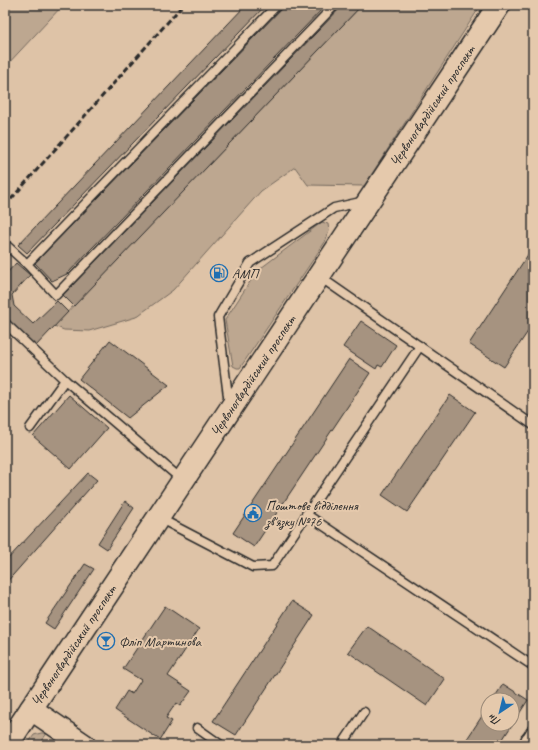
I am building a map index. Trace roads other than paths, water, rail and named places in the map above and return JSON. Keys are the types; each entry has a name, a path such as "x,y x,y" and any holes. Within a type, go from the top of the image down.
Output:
{"main road":[{"name":"Червоногвардійський проспект","path":"7,745 499,5"},
{"path":"31,709 84,745"}],"lane":[{"path":"27,264 277,5"},
{"path":"5,244 27,264 56,295 335,5"},
{"path":"230,410 218,318 250,263 334,208 370,200"},
{"path":"319,276 533,425"},
{"path":"5,323 65,380 183,480"},
{"path":"158,518 253,567 272,566 420,346"},
{"path":"30,428 65,380"},
{"path":"306,514 533,666"},
{"path":"342,745 364,712"},
{"path":"197,728 221,745"},
{"path":"527,742 533,728"}],"railway":[{"path":"5,206 183,5"}],"place":[{"name":"АМП","path":"219,273"},
{"name":"Поштове відділення зв'язку №76","path":"253,513"},
{"name":"Фліп Мартинова","path":"106,641"}]}
